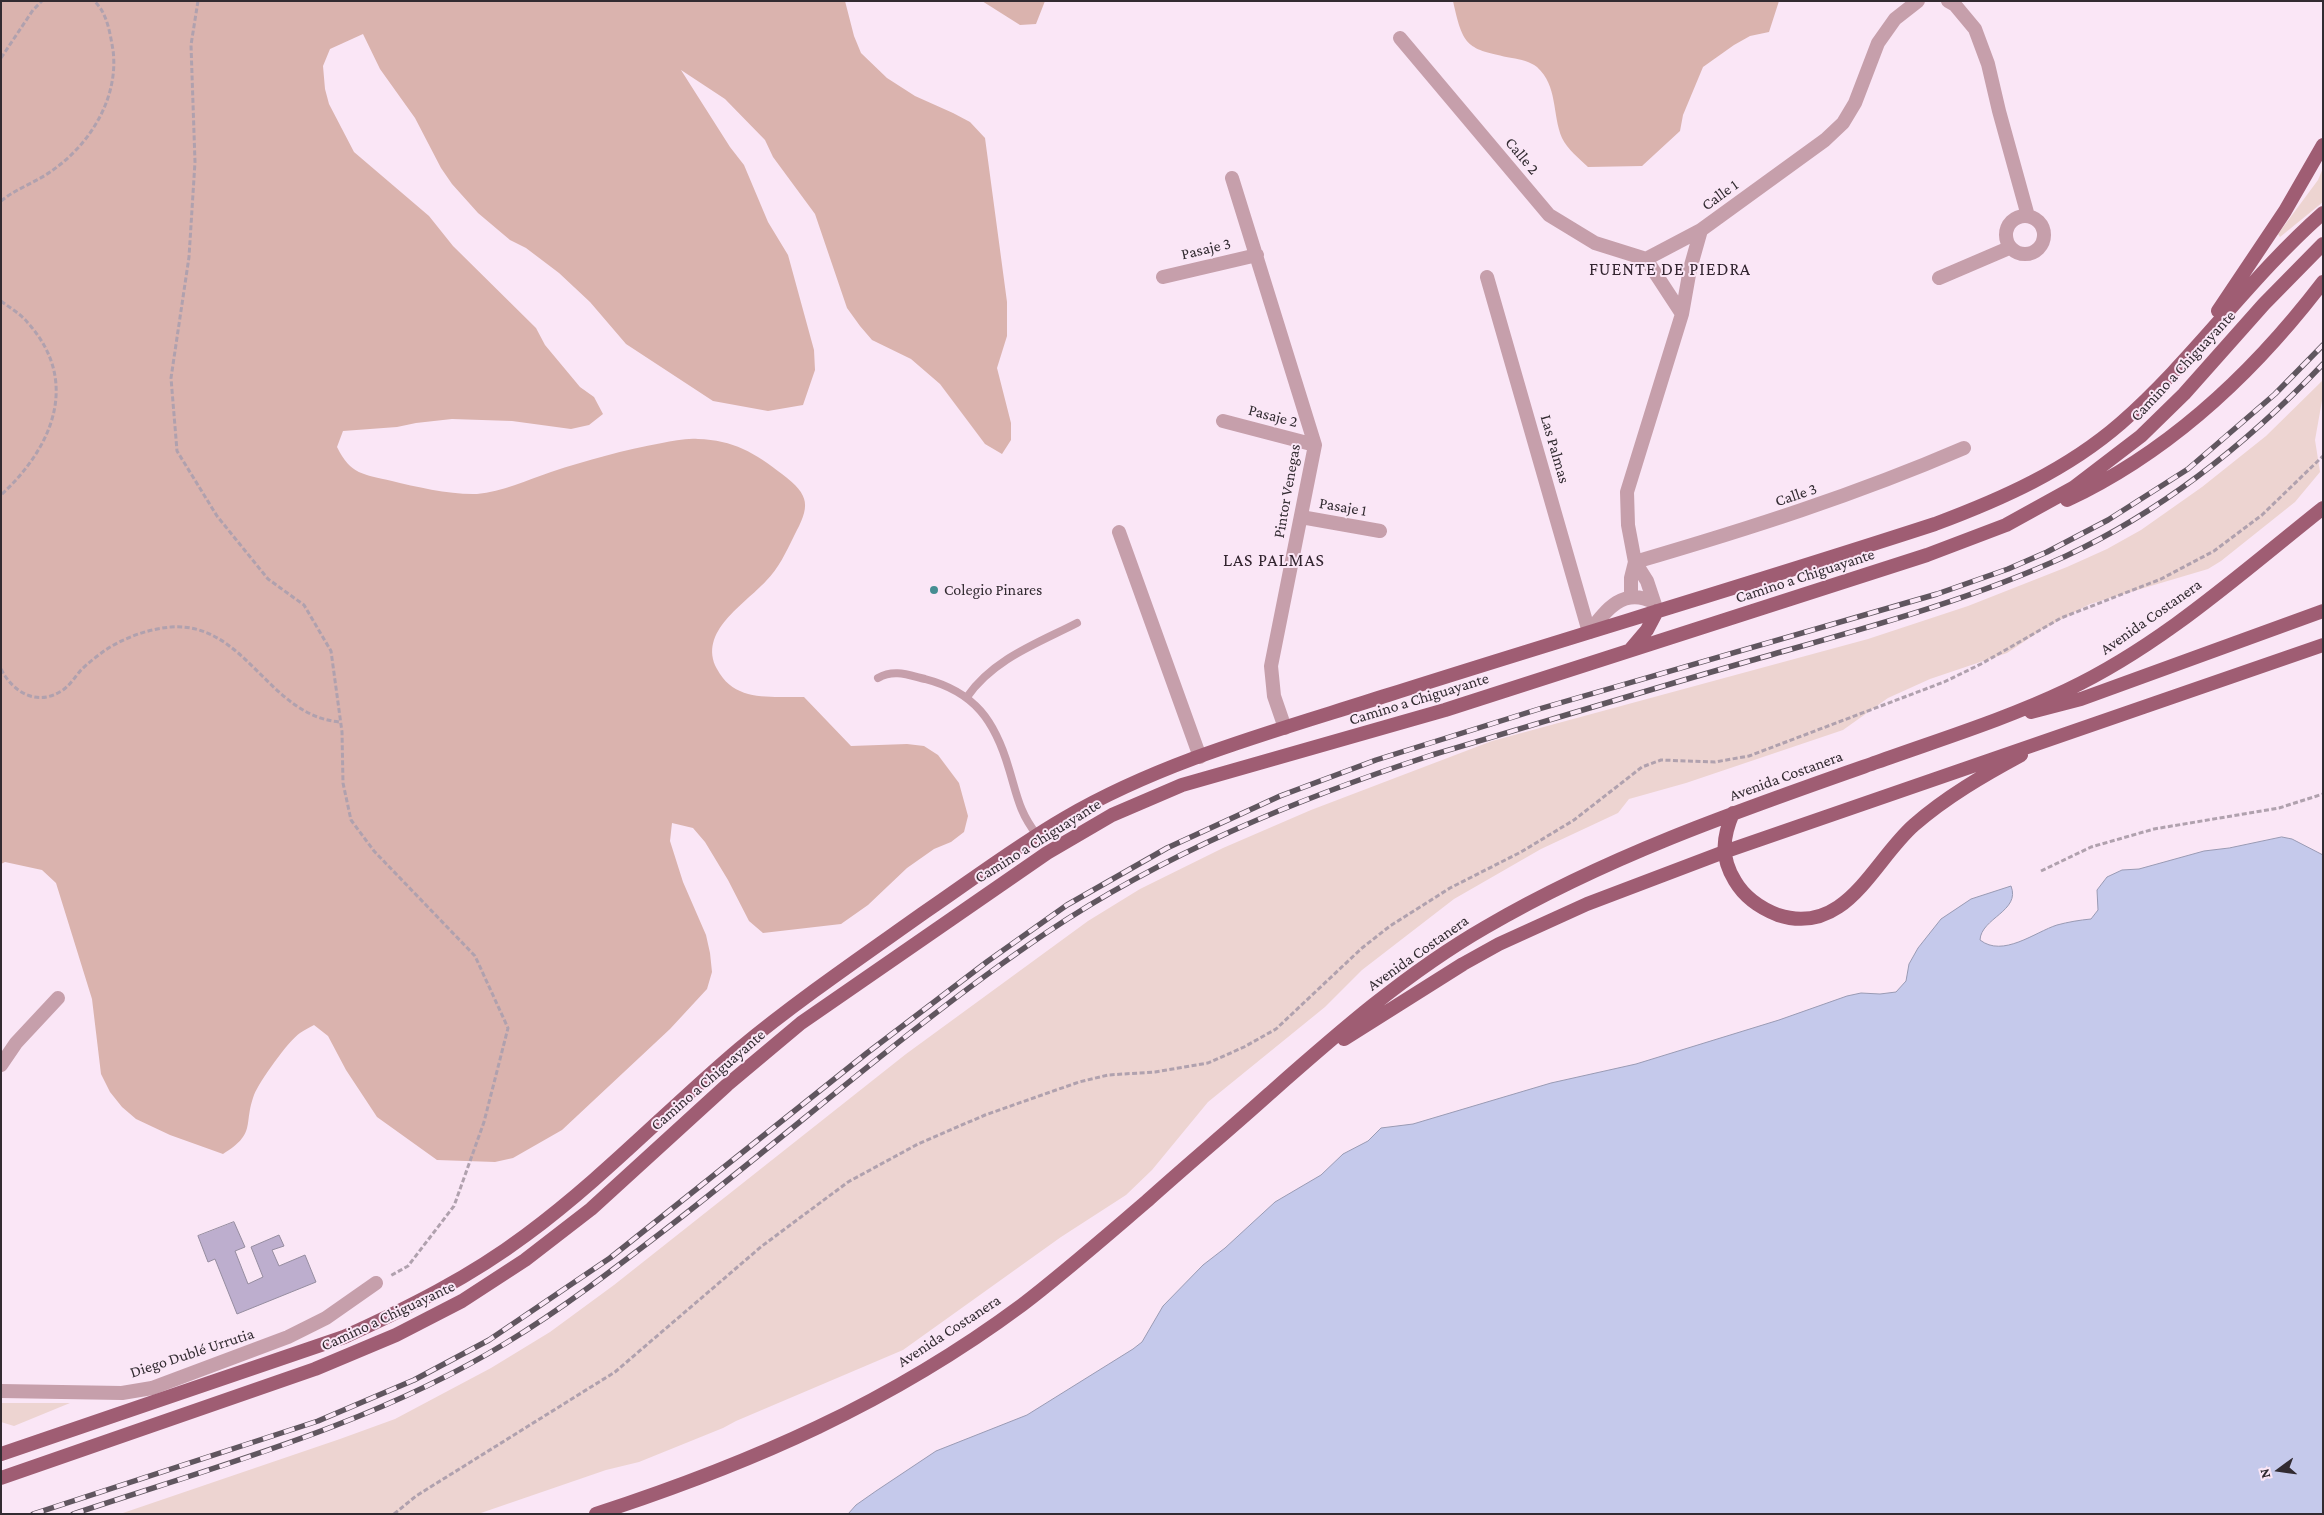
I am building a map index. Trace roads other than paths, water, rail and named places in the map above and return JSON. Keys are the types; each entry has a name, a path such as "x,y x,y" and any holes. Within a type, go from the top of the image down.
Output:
{"main road":[{"path":"2186,358 2270,233 2323,145"},
{"name":"Camino a Chiguayante","path":"1,1454 344,1337 388,1317 459,1279 525,1236 555,1213 708,1076 797,1003 1037,835 1100,799 1200,757 1285,728 1589,632 1655,607 1935,524 2002,497 2058,468 2108,434 2154,392 2283,252 2323,213"},
{"name":"Camino a Chiguayante","path":"1,1478 315,1370 396,1335 470,1296 525,1260 584,1215 727,1085 801,1023 1047,853 1112,814 1173,788 1209,776 1388,728 1943,550 2006,525 2073,488 2141,436 2184,394 2323,244"},
{"path":"2006,525 2090,489 2170,437 2211,403 2255,361 2298,314 2323,282"},
{"name":"Avenida Costanera","path":"596,1514 676,1487 782,1445 871,1401 952,1353 1022,1304 1079,1259 1321,1048 1376,1003 1479,931 1524,905 1607,864 1733,812 2011,714 2069,689 2142,648 2323,508"},
{"path":"1629,650 1647,630 1655,607"},
{"path":"2011,714 2062,705 2323,611"},
{"name":"Avenida Costanera","path":"1270,1094 1370,1021 1429,984 1499,944 1587,904 1724,852 2322,645"},
{"path":"1733,812 1725,834 1724,852 1726,862 1737,884 1748,898 1761,908 1783,916 1814,917 1828,912 1856,894 1890,849 1936,808 1996,769 2057,736"}],"street":[{"name":"Calle 1","path":"1655,607 1647,581 1635,562 1628,525 1627,492 1682,314 1690,269 1701,230 1825,140 1843,123 1856,103 1878,43 1895,20 1918,1"},
{"path":"1948,1 1955,5 1975,28 1985,55 2028,216"},
{"name":"Calle 2","path":"1400,38 1549,215 1595,244 1646,260"},
{"name":"Pintor Venegas","path":"1232,178 1314,445 1271,666 1274,696 1285,728"},
{"path":"2028,216 2037,220 2045,236 2042,246 2035,252 2026,255 2017,254 2009,248 2005,237 2007,225 2016,217 2028,216"},
{"path":"1682,314 1646,260 1701,230"},
{"path":"1939,278 2009,248"},
{"name":"Pasaje 3","path":"1163,277 1257,255"},
{"name":"Las Palmas","path":"1487,276 1589,632"},
{"name":"Pasaje 2","path":"1223,421 1314,445"},
{"name":"Calle 3","path":"1635,562 1808,509 1900,475 1964,448"},
{"name":"Pasaje 1","path":"1301,517 1380,531"},
{"path":"1118,532 1200,757"},
{"name":"Calle 1","path":"1631,597 1631,578 1635,562"},
{"path":"1589,632 1614,605 1631,597 1642,597 1655,607"},
{"path":"1,1065 16,1043 58,998"},
{"name":"Diego Dublé Urrutia","path":"1,1391 122,1393 152,1388 281,1340 326,1318 376,1283"}],"lane":[{"path":"967,697 980,681 1002,662 1077,623"},
{"path":"878,678 885,674 900,672 945,684 967,697 983,714 1000,743 1019,805 1026,820 1037,835"}],"water":[{"path":"2282,837 2292,839 2323,855 2323,1514 848,1514 856,1505 936,1451 1027,1415 1133,1349 1142,1342 1163,1306 1203,1265 1225,1248 1275,1202 1321,1175 1343,1154 1368,1141 1381,1128 1413,1124 1551,1083 1636,1064 1779,1020 1847,996 1861,993 1880,994 1896,992 1906,981 1909,964 1918,948 1941,919 1971,899 2011,886 2013,895 2011,902 1982,932 1980,940 1989,945 2009,945 2057,925 2091,919 2098,910 2097,890 2107,877 2122,870 2139,869 2204,851"}],"railway":[{"path":"33,1514 318,1421 414,1380 489,1340 610,1258 867,1053 988,961 1067,905 1167,848 1280,796 1376,760 1539,709 1937,594 2008,569 2047,552 2108,520 2188,469 2275,394 2323,345"},
{"path":"73,1514 239,1460 349,1420 455,1372 506,1343 568,1303 607,1274 713,1192 948,1003 1046,933 1091,904 1185,853 1233,830 1331,790 1432,755 1908,615 2027,573 2102,538 2171,496 2235,447 2295,393 2323,364"}],"place":[{"name":"Colegio Pinares","path":"934,590"}],"district":[{"name":"FUENTE DE PIEDRA","path":"1670,269"},
{"name":"LAS PALMAS","path":"1274,560"}]}
